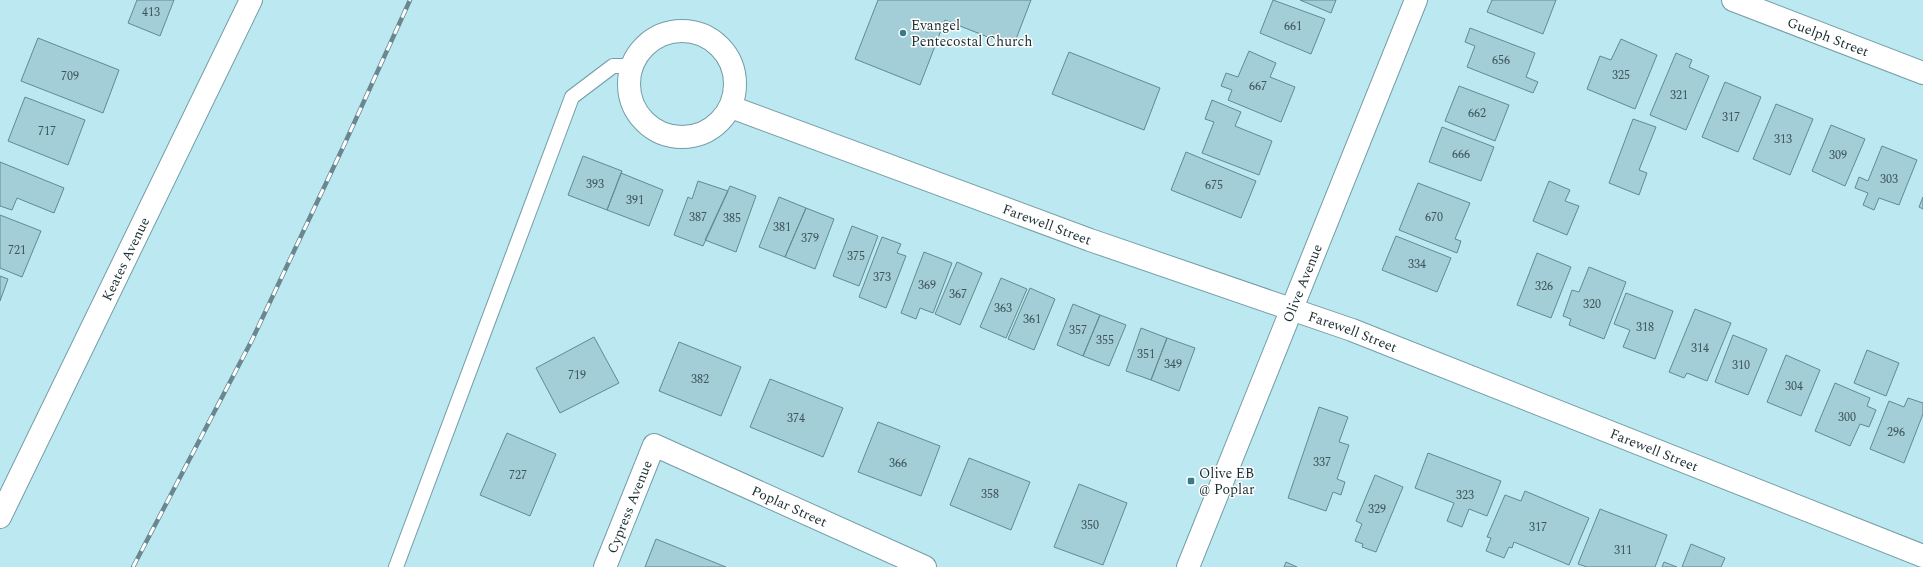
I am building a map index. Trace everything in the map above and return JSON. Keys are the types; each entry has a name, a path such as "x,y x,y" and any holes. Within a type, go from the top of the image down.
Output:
{"street":[{"name":"Keates Avenue","path":"0,517 251,0"},
{"name":"Olive Avenue","path":"1188,567 1416,0"},
{"name":"Guelph Street","path":"1733,0 1923,73"},
{"path":"686,30 703,35 717,44 728,57 734,74 734,91 731,107 718,122 703,132 686,137 668,135 652,128 636,111 631,100 629,83 632,66 640,51 658,36 669,32 686,30"},
{"name":"Farewell Street","path":"731,107 1090,240 1291,308 1366,336 1923,556"},
{"name":"Cypress Avenue","path":"605,567 654,445"},
{"name":"Poplar Street","path":"654,445 925,567"}],"lane":[{"path":"396,567 572,97 613,66 632,66"}],"building":[{"path":"137,0 174,0 160,36 128,23"},
{"name":"Evangel Pentecostal Church","path":"878,0 1031,0 1013,47 945,20 920,85 855,59"},
{"path":"1273,0 1325,19 1311,54 1260,33"},
{"path":"1300,0 1336,0 1331,13"},
{"path":"1492,0 1556,0 1543,34 1487,12"},
{"path":"1470,28 1535,53 1526,77 1538,82 1533,93 1467,67 1475,46 1465,42"},
{"path":"38,38 119,70 103,113 21,81"},
{"path":"1621,39 1657,55 1635,109 1587,89 1600,56 1611,60"},
{"path":"1249,51 1276,63 1270,77 1295,87 1281,122 1228,100 1232,90 1221,86 1226,73 1238,77"},
{"path":"1069,52 1160,88 1144,130 1052,94"},
{"path":"1676,53 1692,60 1689,67 1709,76 1686,130 1650,115"},
{"path":"1725,82 1761,97 1738,152 1702,137"},
{"path":"1459,86 1509,105 1495,141 1445,121"},
{"path":"25,97 85,120 68,165 8,141"},
{"path":"1212,100 1241,112 1235,126 1272,141 1259,175 1202,153 1214,122 1205,119"},
{"path":"1776,104 1813,119 1790,175 1753,159"},
{"path":"1633,119 1656,127 1639,170 1647,173 1639,195 1609,183"},
{"path":"1831,125 1865,139 1845,186 1812,171"},
{"path":"1442,127 1494,147 1481,181 1429,162"},
{"path":"1882,146 1917,160 1899,205 1879,198 1874,210 1863,205 1868,193 1855,188 1859,177 1868,181"},
{"path":"1186,152 1256,181 1241,218 1171,190"},
{"path":"583,156 622,171 607,210 568,195"},
{"path":"0,162 64,188 54,213 17,198 12,210 0,206"},
{"path":"621,173 663,190 649,226 607,210"},
{"path":"698,181 728,191 703,246 674,235 688,197 692,199"},
{"path":"1549,181 1570,190 1565,201 1579,206 1567,235 1533,221"},
{"path":"1418,183 1470,203 1455,239 1461,241 1457,253 1399,230"},
{"path":"730,186 756,196 736,252 705,240"},
{"path":"779,197 806,208 785,257 759,247"},
{"path":"1923,197 1923,209 1919,207"},
{"path":"806,208 834,219 815,269 785,257"},
{"path":"0,215 41,231 22,277 0,268"},
{"path":"852,226 878,236 859,286 833,276"},
{"path":"1396,236 1451,258 1437,292 1382,270"},
{"path":"882,237 901,244 897,253 906,256 886,308 859,297"},
{"path":"924,252 952,263 933,313 920,308 916,319 901,313"},
{"path":"1537,253 1571,267 1551,318 1517,305"},
{"path":"957,262 982,273 960,325 935,314"},
{"path":"1589,267 1626,282 1604,339 1569,325 1571,319 1563,316 1572,290 1579,292"},
{"path":"0,276 8,279 0,301"},
{"path":"1001,278 1027,289 1006,338 980,327"},
{"path":"1030,288 1055,299 1034,350 1008,339"},
{"path":"1626,293 1673,311 1655,359 1623,347 1630,330 1614,324"},
{"path":"1073,304 1100,315 1083,356 1057,345"},
{"path":"1695,309 1731,323 1707,381 1687,373 1684,378 1669,372"},
{"path":"1100,315 1126,325 1109,366 1083,356"},
{"path":"1141,328 1167,338 1151,380 1126,371"},
{"path":"1733,335 1767,349 1748,395 1715,382"},
{"path":"594,337 619,383 560,413 536,368"},
{"path":"1167,338 1195,348 1179,391 1151,380"},
{"path":"679,342 741,367 721,416 659,391"},
{"path":"1867,350 1899,363 1886,396 1854,383"},
{"path":"1786,355 1820,370 1801,416 1767,402"},
{"path":"770,379 843,408 823,457 750,427"},
{"path":"1835,383 1870,398 1867,406 1876,410 1869,427 1860,424 1850,446 1815,431"},
{"path":"1908,398 1923,403 1923,414 1904,463 1870,449 1889,401 1904,407"},
{"path":"1319,407 1348,417 1339,442 1349,445 1337,479 1345,482 1341,495 1333,492 1326,511 1288,498"},
{"path":"878,422 940,446 921,496 858,472"},
{"path":"507,433 556,454 530,516 480,495"},
{"path":"1428,453 1501,481 1487,516 1469,509 1462,527 1447,521 1454,503 1415,488"},
{"path":"969,458 1030,482 1011,530 950,505"},
{"path":"1375,475 1403,487 1376,552 1362,547 1363,544 1355,541 1362,524 1356,521"},
{"path":"1079,484 1127,503 1103,565 1054,547"},
{"path":"1525,491 1589,518 1569,565 1514,542 1512,548 1509,547 1504,558 1486,551 1491,538 1487,537 1505,495 1521,501"},
{"path":"1600,509 1667,535 1655,567 1587,567 1578,564"},
{"path":"656,539 726,567 645,567"},
{"path":"1691,544 1725,558 1721,567 1682,567"},
{"path":"1286,562 1297,567 1284,567"},
{"path":"1664,562 1677,567 1662,567"}],"railway":[{"path":"133,567 252,340 345,143 410,0"}],"place":[{"name":"Evangel Pentecostal Church","path":"903,33"},
{"name":"Olive EB @ Poplar","path":"1191,481"}]}
